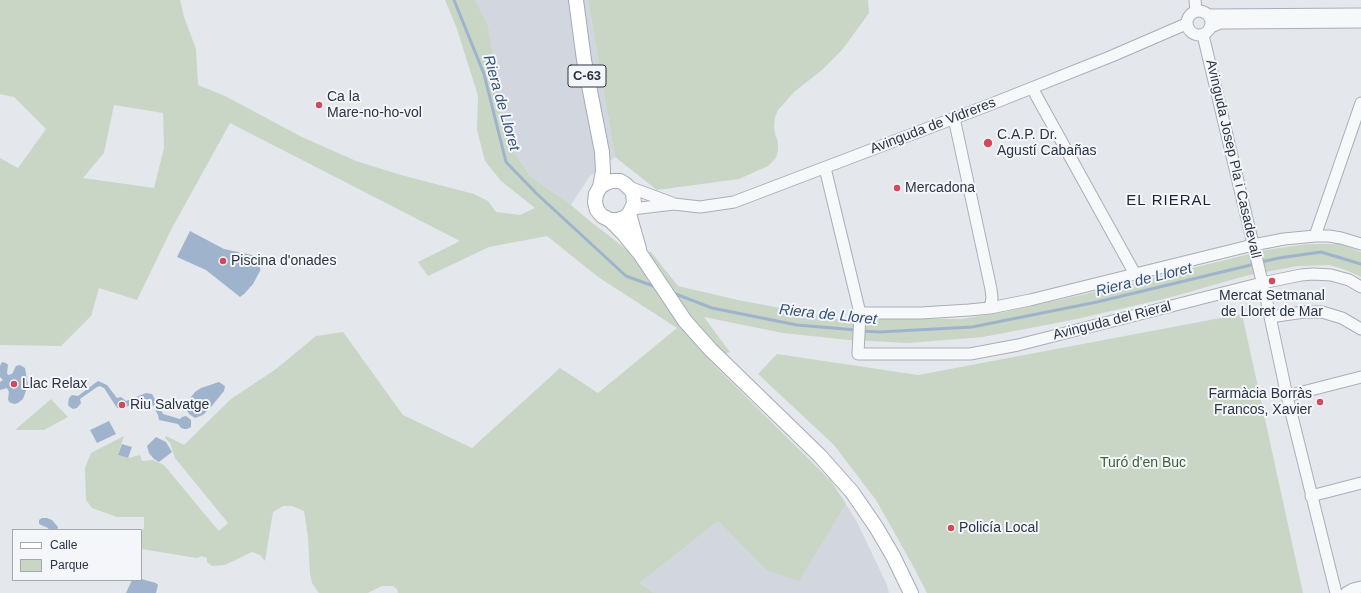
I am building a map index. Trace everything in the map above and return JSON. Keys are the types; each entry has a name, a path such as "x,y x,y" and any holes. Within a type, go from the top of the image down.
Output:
{"main road":[{"name":"C-63","path":"576,0 584,60 602,152 600,187"},
{"name":"C-63","path":"602,152 624,184"},
{"path":"610,220 624,218 631,212 634,204 634,198 624,184 612,181 600,187 596,194 595,202 597,210 623,233 641,256 685,321 716,355 820,456 852,492 876,526 911,593"},
{"path":"631,212 641,256"}],"street":[{"path":"1207,31 1211,21 1208,15 1196,5 1188,17 1186,24 1189,31 1195,35 1207,31 1216,24 1227,23 1361,22"},
{"path":"1208,15 1361,14"},
{"name":"Avinguda de Vidreres","path":"624,184 674,204 700,207 734,202 1032,88 1186,24"},
{"name":"Avinguda Josep Pla i Casadevall","path":"1207,31 1287,396 1336,593"},
{"path":"1032,88 1135,274"},
{"path":"1315,236 1361,103"},
{"path":"954,118 991,289 992,298 990,308"},
{"path":"825,168 860,316 962,311 990,308 1254,248 1284,239 1315,236 1341,238 1361,244"},
{"name":"Avinguda de Vidreres","path":"631,212 674,204"},
{"name":"Avinguda del Rieral","path":"860,316 858,354 970,354 1018,345 1261,279 1323,274 1340,277 1361,287"},
{"path":"1270,317 1304,312 1322,312 1342,318 1361,329"},
{"path":"1287,396 1361,377"},
{"path":"1312,496 1361,483"},
{"path":"1346,593 1361,587"}],"shaded area":[{"path":"475,0 588,0 615,157 589,177 571,205 530,176 509,144 488,25"},
{"path":"846,504 857,522 887,585 889,593 654,593 640,583 718,521 766,570 799,580"}],"green space":[{"path":"0,0 180,0 184,17 196,49 198,85 225,96 302,137 356,161 401,175 474,194 488,201 496,212 520,215 535,208 501,181 485,161 477,130 478,96 457,29 445,0 475,0 488,25 509,144 530,176 571,205 634,255 651,252 678,286 738,300 839,319 961,319 1005,312 1103,290 1266,250 1307,244 1340,244 1361,252 1361,277 1330,265 1297,266 1245,276 1168,298 1072,320 983,337 908,343 849,340 783,333 704,317 730,352 710,361 831,481 846,504 799,581 766,570 718,521 640,583 654,593 398,593 397,589 393,586 382,586 368,593 319,593 312,583 310,574 308,537 304,511 292,506 283,506 273,512 265,561 260,555 252,552 225,565 212,566 207,562 207,558 202,556 197,558 142,549 144,517 117,517 92,508 86,500 85,468 91,453 124,436 118,455 128,458 140,455 142,461 153,460 164,465 219,531 228,523 175,458 170,443 165,438 166,436 184,445 231,399 276,369 316,336 343,332 403,415 472,448 560,368 598,393 677,328 598,277 547,236 489,247 428,276 418,262 460,241 230,123 172,228 137,300 99,288 91,316 61,346 0,345 0,158 18,168 46,129 14,97 0,94","holes":["114,105 163,113 164,148 154,188 83,178 104,153"]},
{"path":"588,0 868,0 869,13 842,50 822,70 794,92 778,110 774,125 778,142 778,150 776,158 768,166 739,179 657,190 615,157"},
{"name":"Turó d'en Buc","path":"1242,314 1303,593 927,593 876,500 834,445 758,374 777,354 918,375"},
{"path":"51,399 68,417 44,430 15,430"}],"water":[{"name":"Piscina d'onades","path":"190,231 224,249 261,257 260,271 253,284 244,294 240,297 206,270 177,257"},
{"name":"Llac Relax","path":"2,362 8,365 8,375 12,374 16,366 20,365 25,368 28,385 23,399 18,403 14,404 9,402 9,392 7,388 0,390 0,382 3,380 0,377 0,366"},
{"name":"Riu Salvatge","path":"98,381 107,385 117,398 121,397 126,401 146,393 152,394 163,414 180,419 186,416 191,420 191,427 184,429 178,424 159,420 151,402 145,399 124,409 117,408 104,388 100,386 80,399 81,403 77,408 73,409 68,405 69,398 72,395 78,396"},
{"path":"219,382 225,386 224,391 211,407 203,415 195,418 189,414 186,409 187,402 195,392 201,388"},
{"path":"109,421 116,434 97,443 90,430"},
{"path":"156,437 166,442 172,452 159,462 149,453 147,446"},
{"path":"122,444 132,447 128,458 118,455"},
{"path":"42,518 47,518 52,520 58,527 57,529 48,529 39,524 39,520"},
{"path":"142,579 156,583 158,585 156,593 126,593 132,581 142,581"}],"waterway":[{"name":"Riera de Lloret","path":"454,0 484,74 506,162 537,194 626,276 656,287"},
{"name":"Riera de Lloret","path":"1261,262 1321,252 1361,264"},
{"name":"Riera de Lloret","path":"862,331 879,332 972,327 1097,302 1255,264"},
{"name":"Riera de Lloret","path":"673,293 712,308 797,325 857,330"}],"place":[{"name":"Ca la Mare-no-ho-vol","path":"319,105"},
{"name":"C.A.P. Dr. Agustí Cabañas","path":"988,143"},
{"name":"Mercadona","path":"897,188"},
{"name":"Piscina d'onades","path":"223,261"},
{"name":"Mercat Setmanal de Lloret de Mar","path":"1272,281"},
{"name":"Llac Relax","path":"14,384"},
{"name":"Farmàcia Borràs Francos, Xavier","path":"1320,402"},
{"name":"Riu Salvatge","path":"122,405"},
{"name":"Policía Local","path":"951,528"}],"district":[{"name":"EL RIERAL","path":"1169,201"}]}
